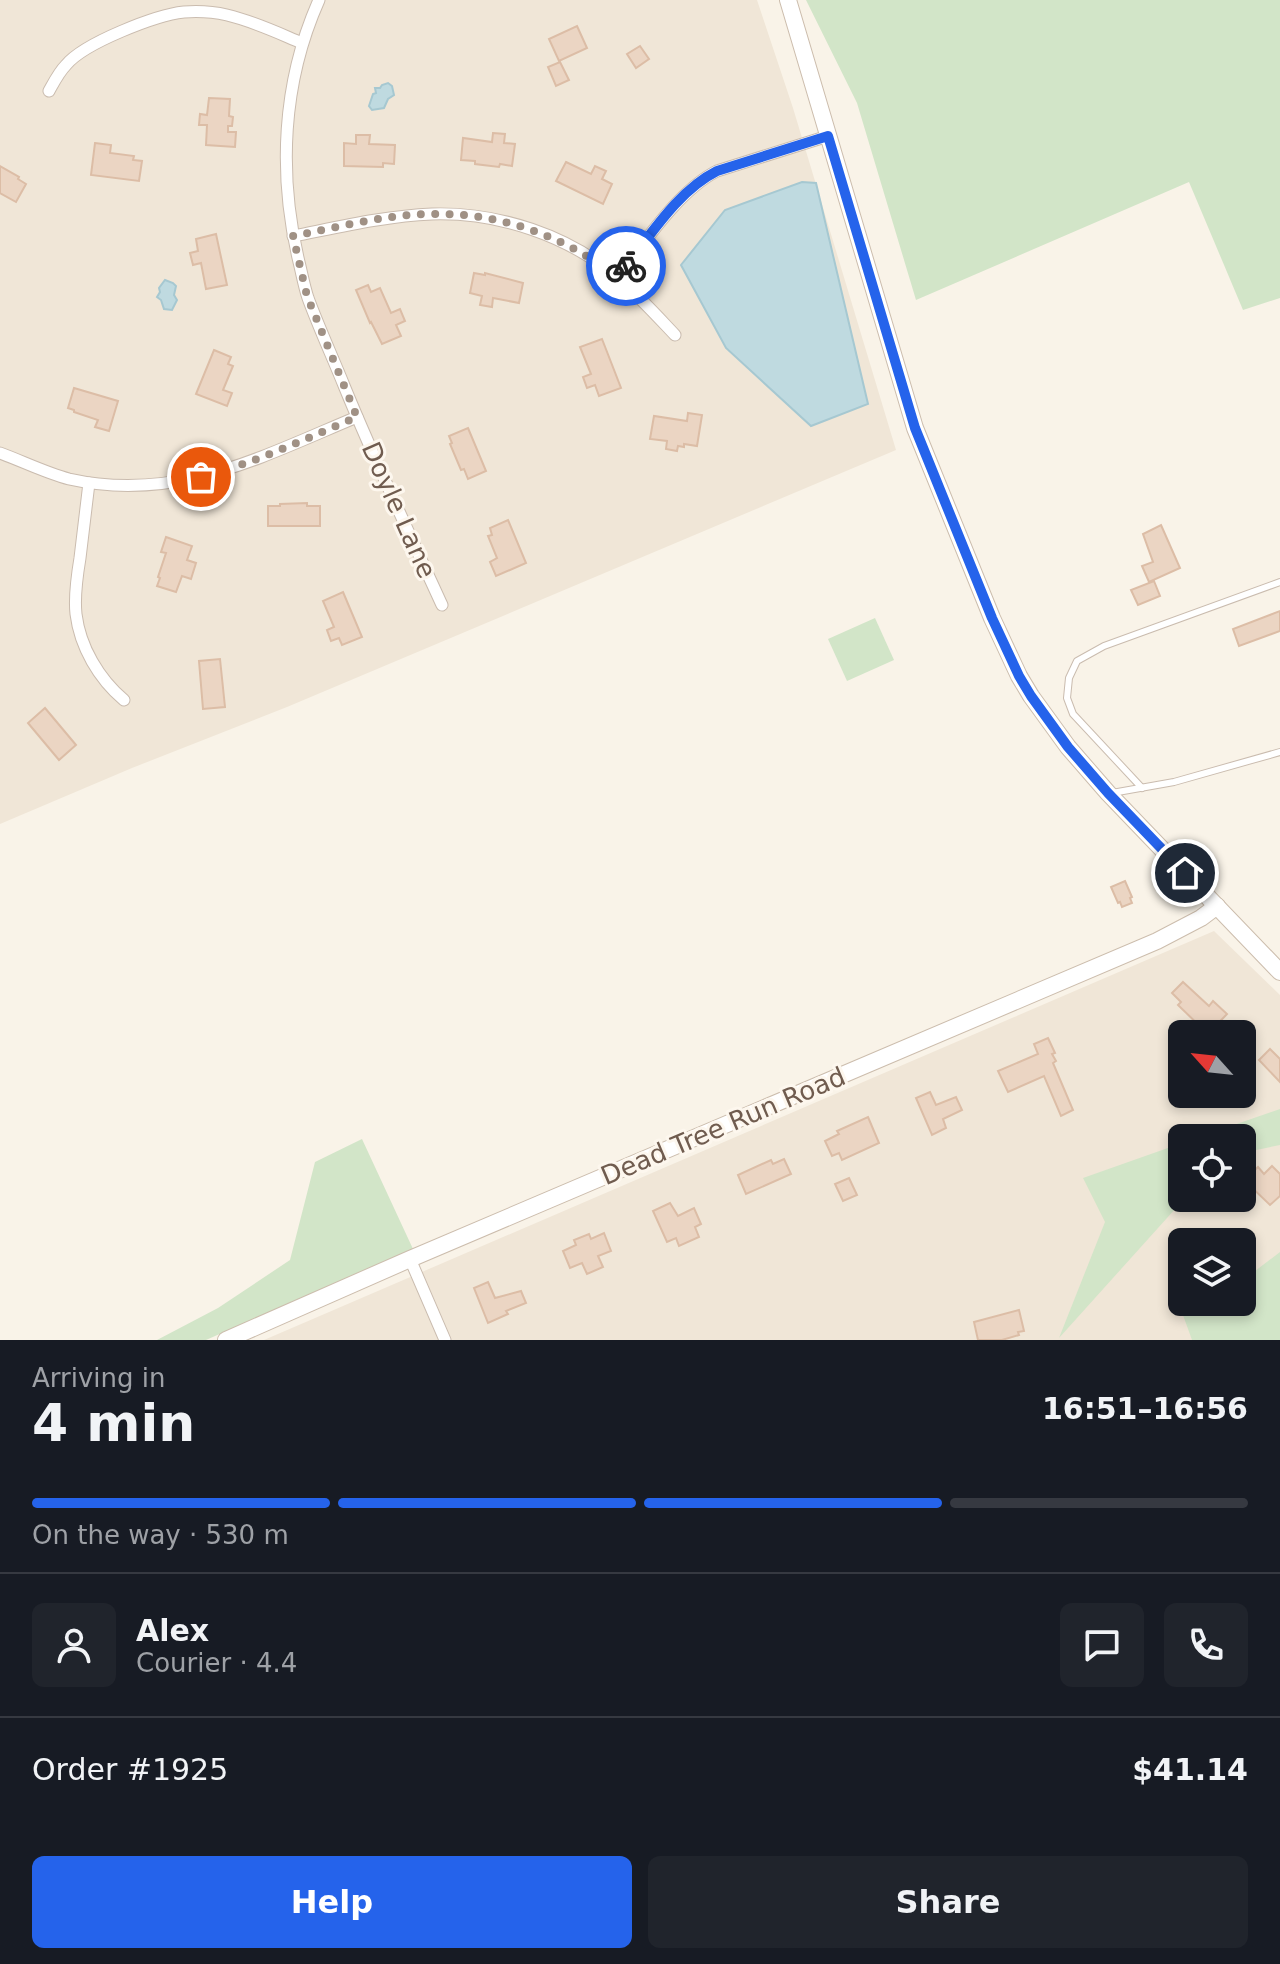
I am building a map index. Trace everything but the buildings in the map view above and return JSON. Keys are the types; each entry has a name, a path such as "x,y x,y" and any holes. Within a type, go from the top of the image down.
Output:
{"main road":[{"path":"788,0 915,428 992,618 1019,676 1068,747 1108,793 1280,972"},
{"name":"Dead Tree Run Road","path":"226,1340 1157,941 1217,906"}],"street":[{"name":"Doyle Lane","path":"319,0 302,43 286,126 287,199 293,236 307,296 357,417 442,605"},
{"path":"49,91 76,55 112,35 177,13 225,15 302,43"},
{"path":"617,278 687,192 704,178 717,171 828,136"},
{"path":"293,236 388,218 433,214 490,218 521,225 579,251 617,278 675,335"},
{"path":"0,453 65,478 89,483 177,483 271,454 357,417"},
{"path":"89,483 76,583 76,615 83,642 95,666 112,690 124,700"},
{"path":"410,1259 445,1340"}],"lane":[{"path":"1142,788 1073,714 1067,698 1069,678 1077,661 1104,646 1280,582"},
{"path":"1108,793 1174,782 1280,752"}],"shaded area":[{"path":"0,0 757,0 793,108 896,450 287,707 0,824"},
{"path":"1214,931 1280,995 1280,1340 264,1340"}],"green space":[{"path":"806,0 1280,0 1280,298 1243,310 1189,182 916,300 857,103"},
{"path":"875,618 894,660 847,681 828,639"},
{"path":"1280,1109 1280,1145 1256,1150 1256,1124 1237,1124"},
{"path":"362,1139 413,1249 206,1340 157,1340 218,1308 290,1260 315,1162"},
{"path":"1168,1148 1168,1212 1172,1212 1059,1338 1105,1222 1083,1178"},
{"path":"1280,1252 1280,1340 1192,1340 1183,1316 1256,1316 1256,1270"}],"water":[{"path":"388,83 394,95 384,108 372,110 369,106 376,93 375,88"},
{"path":"802,182 816,183 868,404 811,426 726,348 681,265 725,210"},
{"path":"165,280 176,286 174,295 177,300 172,310 164,309 157,297"}],"way so far":[{"path":"201,477 271,454 357,417 307,296 293,236 388,218 433,214 490,218 547,235 579,251 617,278 626,266"}],"route":[{"path":"626,266 687,192 704,178 717,171 828,136 915,428 992,618 1019,676 1068,747 1185,873"}]}
